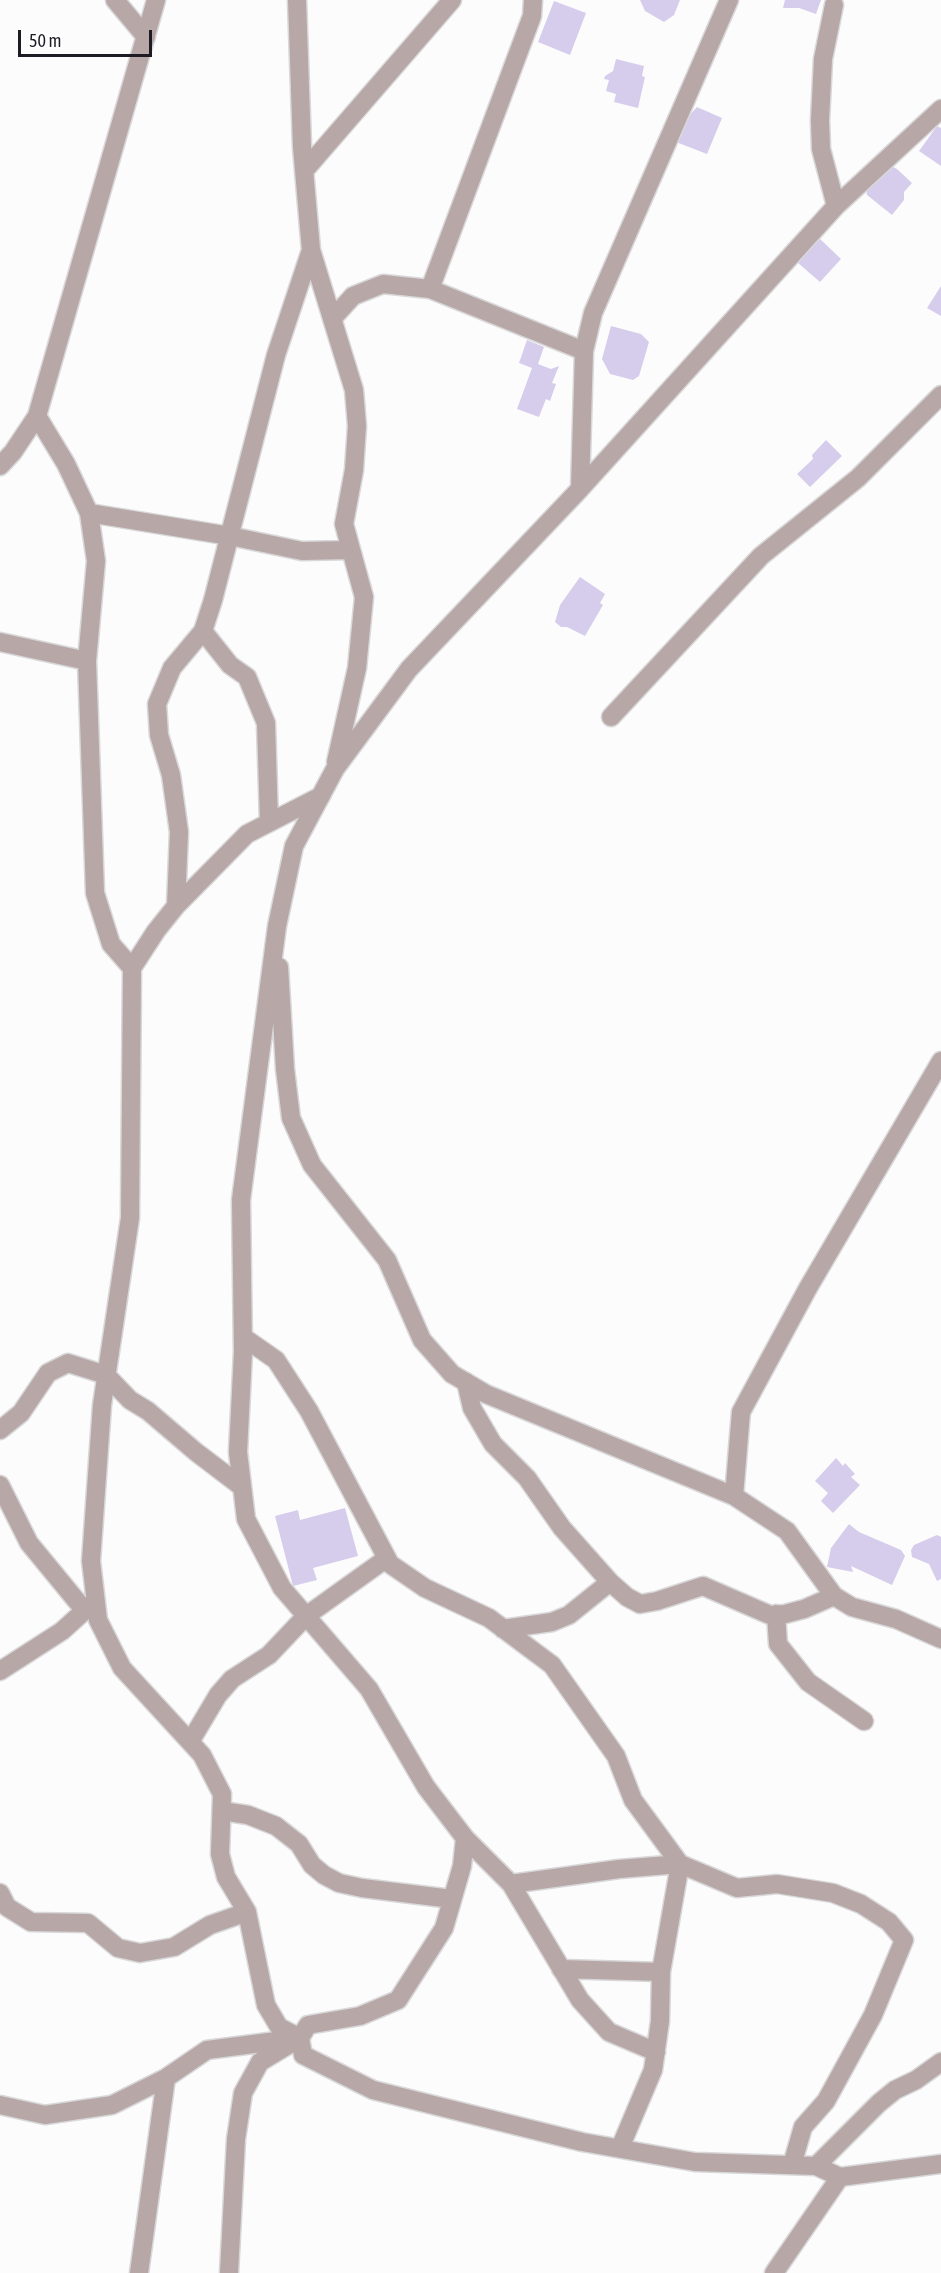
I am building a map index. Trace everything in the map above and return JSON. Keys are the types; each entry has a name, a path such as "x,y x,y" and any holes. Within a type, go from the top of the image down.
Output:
{"street":[{"path":"115,0 146,37"},
{"path":"0,466 13,452 36,416 156,0"},
{"path":"297,0 304,171 311,250 354,390 357,426 354,470 344,524 364,597 357,668 334,769"},
{"path":"304,171 452,0"},
{"path":"430,289 532,15 533,0"},
{"path":"580,489 584,351 593,313 729,0"},
{"path":"834,5 823,59 820,120 821,149 836,206"},
{"path":"656,2052 609,2032 580,2000 511,1884 465,1838 426,1787 369,1689 282,1588 246,1519 238,1452 243,1337 241,1200 277,926 294,846 334,769 409,669 580,489 836,206 941,109"},
{"path":"176,906 179,832 171,775 159,735 157,704 171,668 203,631 276,356 311,250"},
{"path":"332,319 353,296 383,284 430,289 584,351"},
{"path":"611,717 761,556 858,478 941,395"},
{"path":"36,416 66,464 89,513 96,561 87,662 95,893 111,944 132,968"},
{"path":"89,513 230,536 302,552 350,550"},
{"path":"203,631 230,665 247,677 266,723 269,822"},
{"path":"0,642 87,662"},
{"path":"0,1671 62,1631 90,1606 102,1406 130,1218 132,968 156,931 176,906 247,834 321,796"},
{"path":"277,926 285,1069 291,1118 312,1165 387,1260 422,1340 452,1374 486,1394 734,1496 787,1531 834,1596 852,1607 896,1619 941,1639"},
{"path":"734,1496 741,1412 796,1308 941,1061"},
{"path":"243,1337 276,1360 309,1412 390,1564 424,1588 489,1618 552,1665 616,1756 633,1800 680,1864 661,1972 660,2021 654,2070 620,2148"},
{"path":"0,1430 21,1413 48,1373 68,1363 106,1375 130,1400 148,1411 242,1487"},
{"path":"466,1382 472,1408 493,1444 526,1478 562,1528 610,1582 627,1597 640,1604 703,1586 770,1615 804,1609 834,1596"},
{"path":"0,1485 28,1543 90,1606 122,1668 202,1755 222,1794 220,1854 226,1877 248,1912 266,2005 279,2027 300,2038"},
{"path":"190,1742 218,1695 232,1678 269,1655 306,1617 387,1558"},
{"path":"503,1629 552,1622 576,1610 610,1582"},
{"path":"776,1614 778,1644 808,1682 864,1721"},
{"path":"222,1811 248,1815 276,1826 299,1844 312,1865 339,1883 453,1899"},
{"path":"229,2273 236,2139 243,2093 260,2062 300,2038 308,2025 360,2016 398,2000 444,1928 462,1866 465,1838"},
{"path":"511,1884 619,1869 680,1864 737,1888 777,1884 833,1893 861,1904 889,1922 904,1940 873,2015 825,2101 802,2127 792,2165"},
{"path":"0,1893 7,1907 31,1922 88,1923 118,1948 140,1953 174,1947 210,1925 248,1912"},
{"path":"561,1968 661,1972"},
{"path":"0,2105 45,2115 112,2104 166,2078 207,2050 300,2038"},
{"path":"300,2038 303,2055 373,2090 582,2142 695,2162 816,2166 840,2177 941,2164"},
{"path":"816,2166 879,2103 941,2062"},
{"path":"140,2273 166,2078"},
{"path":"774,2273 840,2177"}],"building":[{"path":"640,0 680,0 674,15 664,22 645,11"},
{"path":"785,0 821,0 816,14 799,8 783,8"},
{"path":"554,1 586,13 570,55 538,42"},
{"path":"616,59 644,66 642,76 645,77 638,108 614,102 616,94 606,91 609,80 604,79 613,71"},
{"path":"697,107 722,118 707,154 676,142 685,120"},
{"path":"937,126 941,128 941,166 919,151"},
{"path":"887,164 897,169 912,183 904,192 904,200 892,215 867,195 866,188"},
{"path":"819,238 841,259 820,282 797,262"},
{"path":"941,286 941,316 927,308"},
{"path":"611,326 641,334 649,342 639,376 633,380 610,374 602,359"},
{"path":"527,340 544,347 538,364 551,369 559,366 552,383 556,384 550,401 546,399 539,417 517,409 532,368 519,363"},
{"path":"826,440 842,456 810,487 797,474 813,459 812,455"},
{"path":"580,577 605,594 600,603 603,605 585,636 567,627 561,627 555,622 560,605"},
{"path":"836,1458 843,1466 845,1463 855,1474 851,1477 860,1485 833,1513 821,1501 828,1493 815,1481"},
{"path":"345,1508 358,1556 313,1568 317,1580 293,1586 275,1516 298,1510 300,1520"},
{"path":"849,1524 859,1532 901,1550 905,1556 892,1585 851,1566 853,1572 827,1567 831,1548"},
{"path":"937,1535 941,1537 941,1579 937,1581 929,1564 912,1557 911,1550 914,1545"}]}
